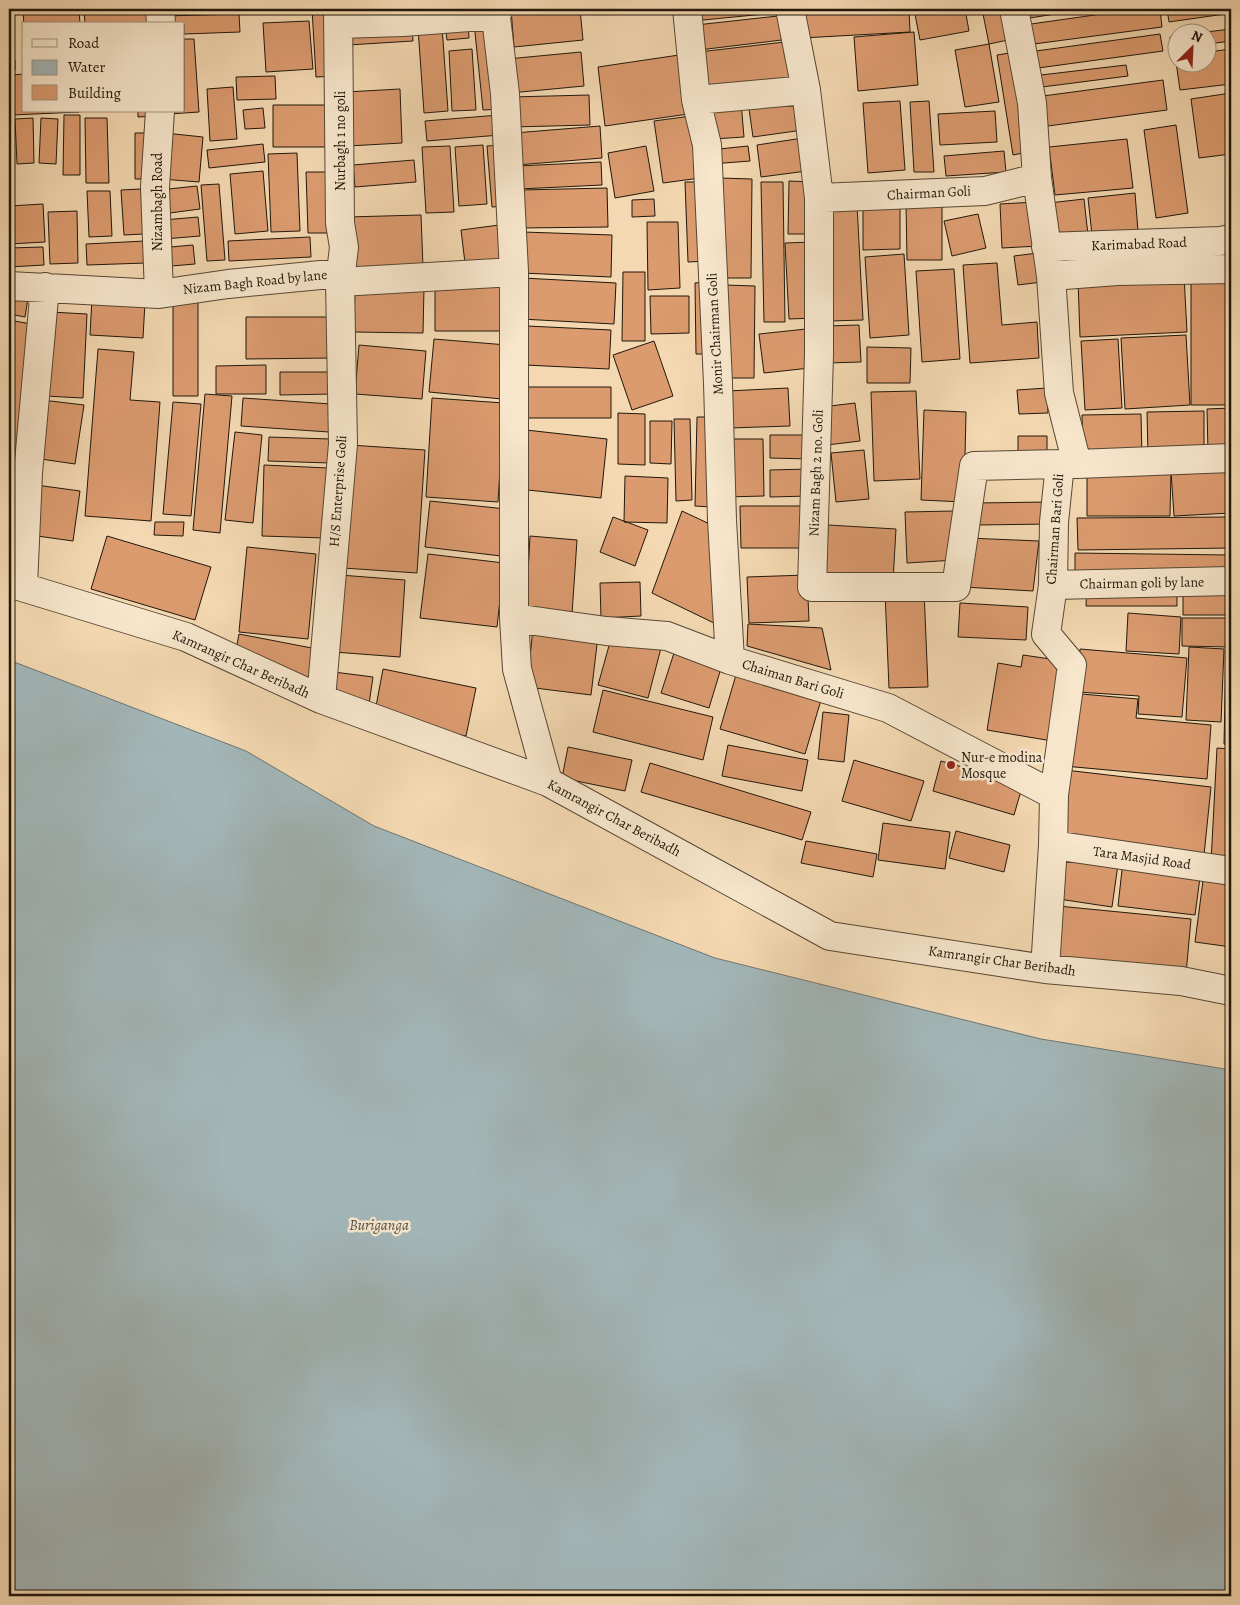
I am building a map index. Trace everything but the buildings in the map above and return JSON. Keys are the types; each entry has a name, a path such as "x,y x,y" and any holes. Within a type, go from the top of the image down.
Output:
{"street":[{"path":"160,9 161,22"},
{"name":"Monir Chairman Goli","path":"687,9 696,100 707,145 722,520 730,660"},
{"name":"Nizam Bagh 2 no. Goli","path":"790,9 806,90 819,198 819,355 812,587 956,587 974,466 1068,464"},
{"name":"Chairman Bari Goli","path":"1014,9 1032,103 1038,178 1051,276 1059,393 1068,464 1054,522 1053,585 1046,634 1072,665 1054,795 1053,845 1045,969"},
{"path":"338,16 403,22 497,11 505,94 514,272 514,618 517,669 548,782"},
{"name":"Nurbagh 1 no goli","path":"338,16 340,223 344,247 341,277"},
{"path":"696,100 806,90"},
{"name":"Nizambagh Road","path":"159,294 155,187 160,112"},
{"name":"Chairman Goli","path":"819,198 985,191 1038,178"},
{"name":"Karimabad Road","path":"1046,247 1231,239"},
{"path":"1051,276 1117,271 1231,269"},
{"name":"Nizam Bagh Road by lane","path":"9,286 159,294 228,284 341,277 514,272"},
{"name":"H/S Enterprise Goli","path":"321,699 344,444 341,277"},
{"path":"16,585 45,287"},
{"path":"1068,464 1231,458"},
{"name":"Chairman goli by lane","path":"1053,585 1231,581"},
{"name":"Kamrangir Char Beribadh","path":"16,585 186,637 321,699 548,782 830,936 1045,969 1181,981 1231,991"},
{"name":"Chaiman Bari Goli","path":"514,618 606,631 667,636 730,660 888,708 1054,795"},
{"name":"Tara Masjid Road","path":"1053,845 1231,872"}],"water":[{"name":"Buriganga","path":"9,660 246,751 374,826 715,958 1041,1039 1231,1070 1231,1596 9,1596"}],"place":[{"name":"Nur-e modina Mosque","path":"951,765"}]}
